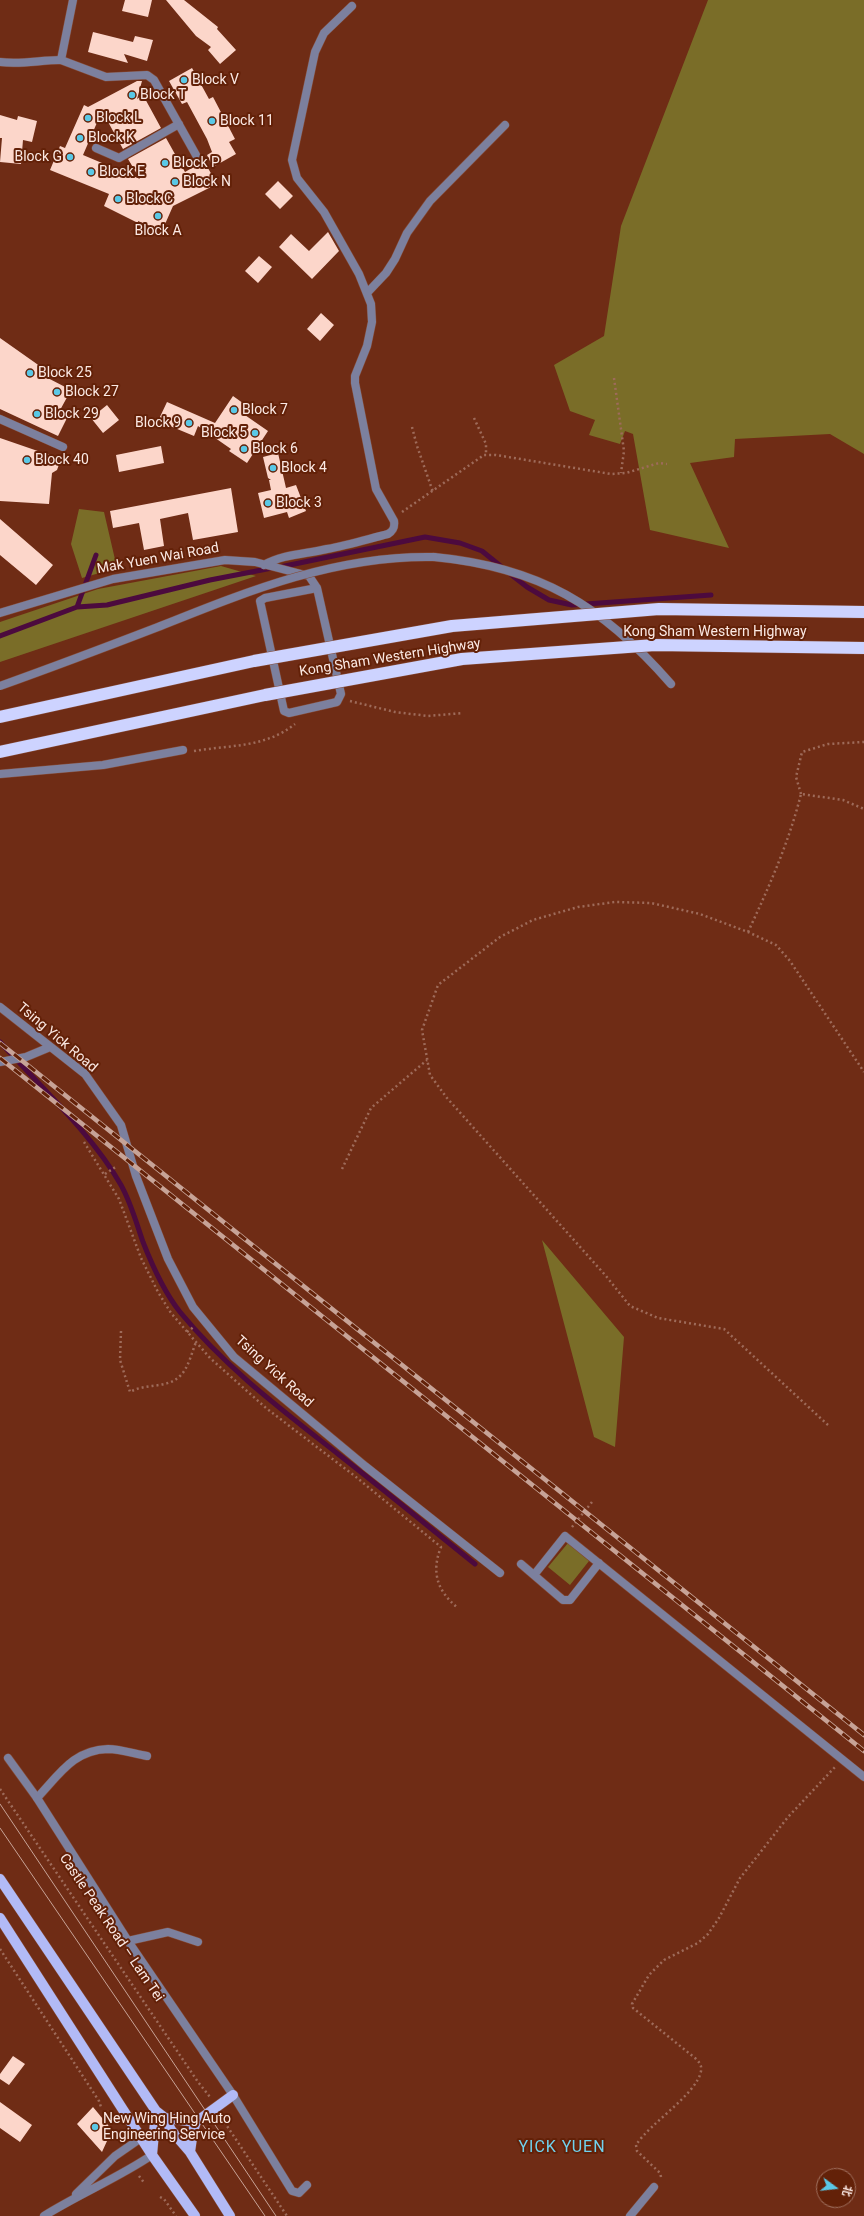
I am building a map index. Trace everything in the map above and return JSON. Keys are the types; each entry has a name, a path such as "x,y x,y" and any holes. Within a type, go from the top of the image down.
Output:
{"highway":[{"name":"Kong Sham Western Highway","path":"0,717 254,661 452,626 659,608 864,612"},
{"name":"Kong Sham Western Highway","path":"0,752 265,695 462,659 655,645 864,648"}],"main road":[{"path":"0,1879 156,2111 166,2118 196,2122"},
{"path":"0,1918 152,2155 195,2216"},
{"path":"190,2152 196,2122 233,2095"},
{"path":"152,2155 156,2111"},
{"path":"166,2118 171,2130 190,2152 230,2216"}],"street":[{"path":"61,60 74,0"},
{"path":"264,565 272,560 388,534 393,531 394,526 392,518 376,489 355,383 355,376 367,346 372,322 371,304 359,274 324,212 297,178 292,160 315,52 324,33 352,6"},
{"path":"0,62 13,64 45,60 61,60 106,77 147,75 154,80 196,155"},
{"path":"96,148 119,158 179,124"},
{"path":"367,293 392,264 407,233 430,201 505,124"},
{"path":"0,419 63,447"},
{"path":"0,686 86,655 252,589 324,568 375,559 407,556 434,557 499,567 540,581 558,589 593,610 632,641 670,684"},
{"name":"Mak Yuen Wai Road","path":"0,613 113,579 225,560 251,561 309,576 317,588"},
{"path":"317,588 341,694 337,702 289,713 284,711 260,608 260,601 265,598 317,588"},
{"path":"0,774 103,765 183,750"},
{"name":"Tsing Yick Road","path":"0,1007 85,1074 121,1125 136,1176 168,1259 193,1307 234,1357 359,1461 500,1573"},
{"path":"0,1062 26,1056 50,1047"},
{"path":"534,1575 565,1536 864,1777"},
{"path":"521,1564 563,1600 570,1600 599,1563"},
{"path":"37,1798 66,1765 81,1754 108,1749 147,1756"},
{"path":"8,1758 37,1798 128,1941 233,2095 292,2191 299,2193 307,2185"},
{"path":"128,1941 168,1932 198,1942"},
{"path":"70,2200 111,2160 141,2138"},
{"path":"44,2216 70,2200 133,2168 152,2155"},
{"path":"630,2216 654,2187"}],"path":[{"path":"614,378 624,451 621,473"},
{"path":"474,418 486,444 486,455"},
{"path":"412,427 433,492"},
{"path":"392,518 433,492 474,461 486,455 611,474 621,473 659,463 667,464"},
{"path":"339,698 395,712 428,716 463,713"},
{"path":"748,932 776,870 795,818 801,794 796,777 802,752 828,744 864,742"},
{"path":"801,794 843,800 864,810"},
{"path":"828,1425 724,1329 658,1318 630,1306 606,1276 447,1098 430,1074 422,1030 438,985 500,937 533,920 578,908 615,902 652,903 700,914 748,932 776,946 790,961 864,1072"},
{"path":"342,1169 371,1108 428,1060"},
{"path":"84,1142 119,1199 142,1258 158,1292 171,1312 210,1358 266,1408 356,1477 441,1547 437,1557 436,1579 444,1595 458,1608"},
{"path":"105,1174 117,1166"},
{"path":"121,1331 120,1360 130,1392 142,1387 166,1383 181,1376 196,1342"},
{"path":"565,1536 592,1502"},
{"path":"654,2187 661,2178 660,2173 638,2150 636,2145 693,2086 701,2071 701,2065 695,2058 633,2008 632,2004 649,1975 664,1960 698,1943 708,1934 719,1918 740,1878 788,1817 842,1759"},
{"name":"Castle Peak Road – Lam Tei","path":"0,1789 201,2085"},
{"path":"0,1950 99,2101 101,2107"},
{"path":"225,2118 225,2123 286,2216"},
{"path":"160,2197 164,2199 176,2216"}],"shaded area":[{"path":"708,0 864,0 864,454 830,434 735,439 734,457 690,463 729,548 650,530 633,434 625,431 620,444 589,435 595,420 570,411 554,365 604,336 621,226"},
{"path":"79,509 104,512 117,568 82,578 71,544"},
{"path":"221,566 256,576 0,662 0,622 98,589"},
{"path":"542,1240 624,1337 615,1447 594,1437"},
{"path":"568,1543 589,1561 570,1585 548,1567"}],"building":[{"path":"125,0 152,0 148,17 122,11"},
{"path":"166,0 184,0 218,27 217,29 236,50 220,64 208,50 211,47 196,36"},
{"path":"93,32 133,42 135,36 153,40 147,61 124,54 128,63 88,52"},
{"path":"192,68 209,99 213,97 235,139 229,142 236,154 213,167 207,155 212,152 207,139 187,102 182,104 169,81"},
{"path":"137,81 142,81 137,99 143,95 161,128 123,149 102,111 83,155 140,179 128,159 166,138 185,172 204,161 217,184 173,206 162,231 138,221 138,223 104,206 109,194 50,170 60,146 65,148 84,105 88,107"},
{"path":"0,115 17,120 18,116 37,121 32,142 23,140 21,164 0,162 2,138 0,138"},
{"path":"278,181 293,196 280,209 265,194"},
{"path":"328,232 339,251 312,279 279,247 291,234 309,251"},
{"path":"259,256 272,267 258,283 245,271"},
{"path":"321,313 334,325 320,341 307,329"},
{"path":"0,338 44,369 40,374 71,390 59,412 68,416 58,436 0,409"},
{"path":"233,396 247,406 242,413 268,431 247,463 229,451 231,449 198,426 194,436 158,421 167,402 215,423"},
{"path":"107,405 119,420 103,433 91,418"},
{"path":"0,438 61,459 57,470 52,473 49,504 0,501"},
{"path":"161,446 164,463 119,472 116,455"},
{"path":"278,453 286,488 296,485 306,511 289,518 287,512 264,518 258,493 271,490 269,480 271,480 268,478 263,457"},
{"path":"231,488 238,532 193,540 188,513 160,519 164,546 144,550 139,523 113,528 110,511"},
{"path":"0,519 53,565 36,585 0,555"},
{"path":"13,2056 25,2064 9,2085 0,2079 0,2074"},
{"path":"0,2102 32,2125 20,2142 0,2128"},
{"name":"New Wing Hing Auto Engineering Service","path":"93,2107 112,2130 102,2152 77,2124"}],"waterway":[{"path":"280,567 425,537 460,543 482,551 503,568"},
{"path":"0,636 77,607 96,555"},
{"path":"77,607 107,605 210,580 272,568"},
{"path":"509,573 527,587 549,600 572,605 711,595"},
{"path":"0,1042 81,1129 109,1166 128,1199 154,1269 174,1304 197,1332 235,1369 275,1404 475,1564"}],"tram line":[{"path":"0,1804 276,2216"},
{"path":"0,1828 265,2216"}],"railway":[{"path":"0,1043 864,1735"},
{"path":"0,1058 864,1751"}],"place":[{"name":"Block V","path":"184,80"},
{"name":"Block T","path":"132,95"},
{"name":"Block L","path":"88,118"},
{"name":"Block 11","path":"212,121"},
{"name":"Block K","path":"80,138"},
{"name":"Block G","path":"70,157"},
{"name":"Block P","path":"165,163"},
{"name":"Block E","path":"91,172"},
{"name":"Block N","path":"175,182"},
{"name":"Block C","path":"118,199"},
{"name":"Block A","path":"158,216"},
{"name":"Block 25","path":"30,373"},
{"name":"Block 27","path":"57,392"},
{"name":"Block 7","path":"234,410"},
{"name":"Block 29","path":"37,414"},
{"name":"Block 9","path":"189,423"},
{"name":"Block 5","path":"255,433"},
{"name":"Block 6","path":"244,449"},
{"name":"Block 40","path":"27,460"},
{"name":"Block 4","path":"273,468"},
{"name":"Block 3","path":"268,503"},
{"name":"New Wing Hing Auto Engineering Service","path":"95,2127"}],"district":[{"name":"YICK YUEN","path":"562,2148"}]}
